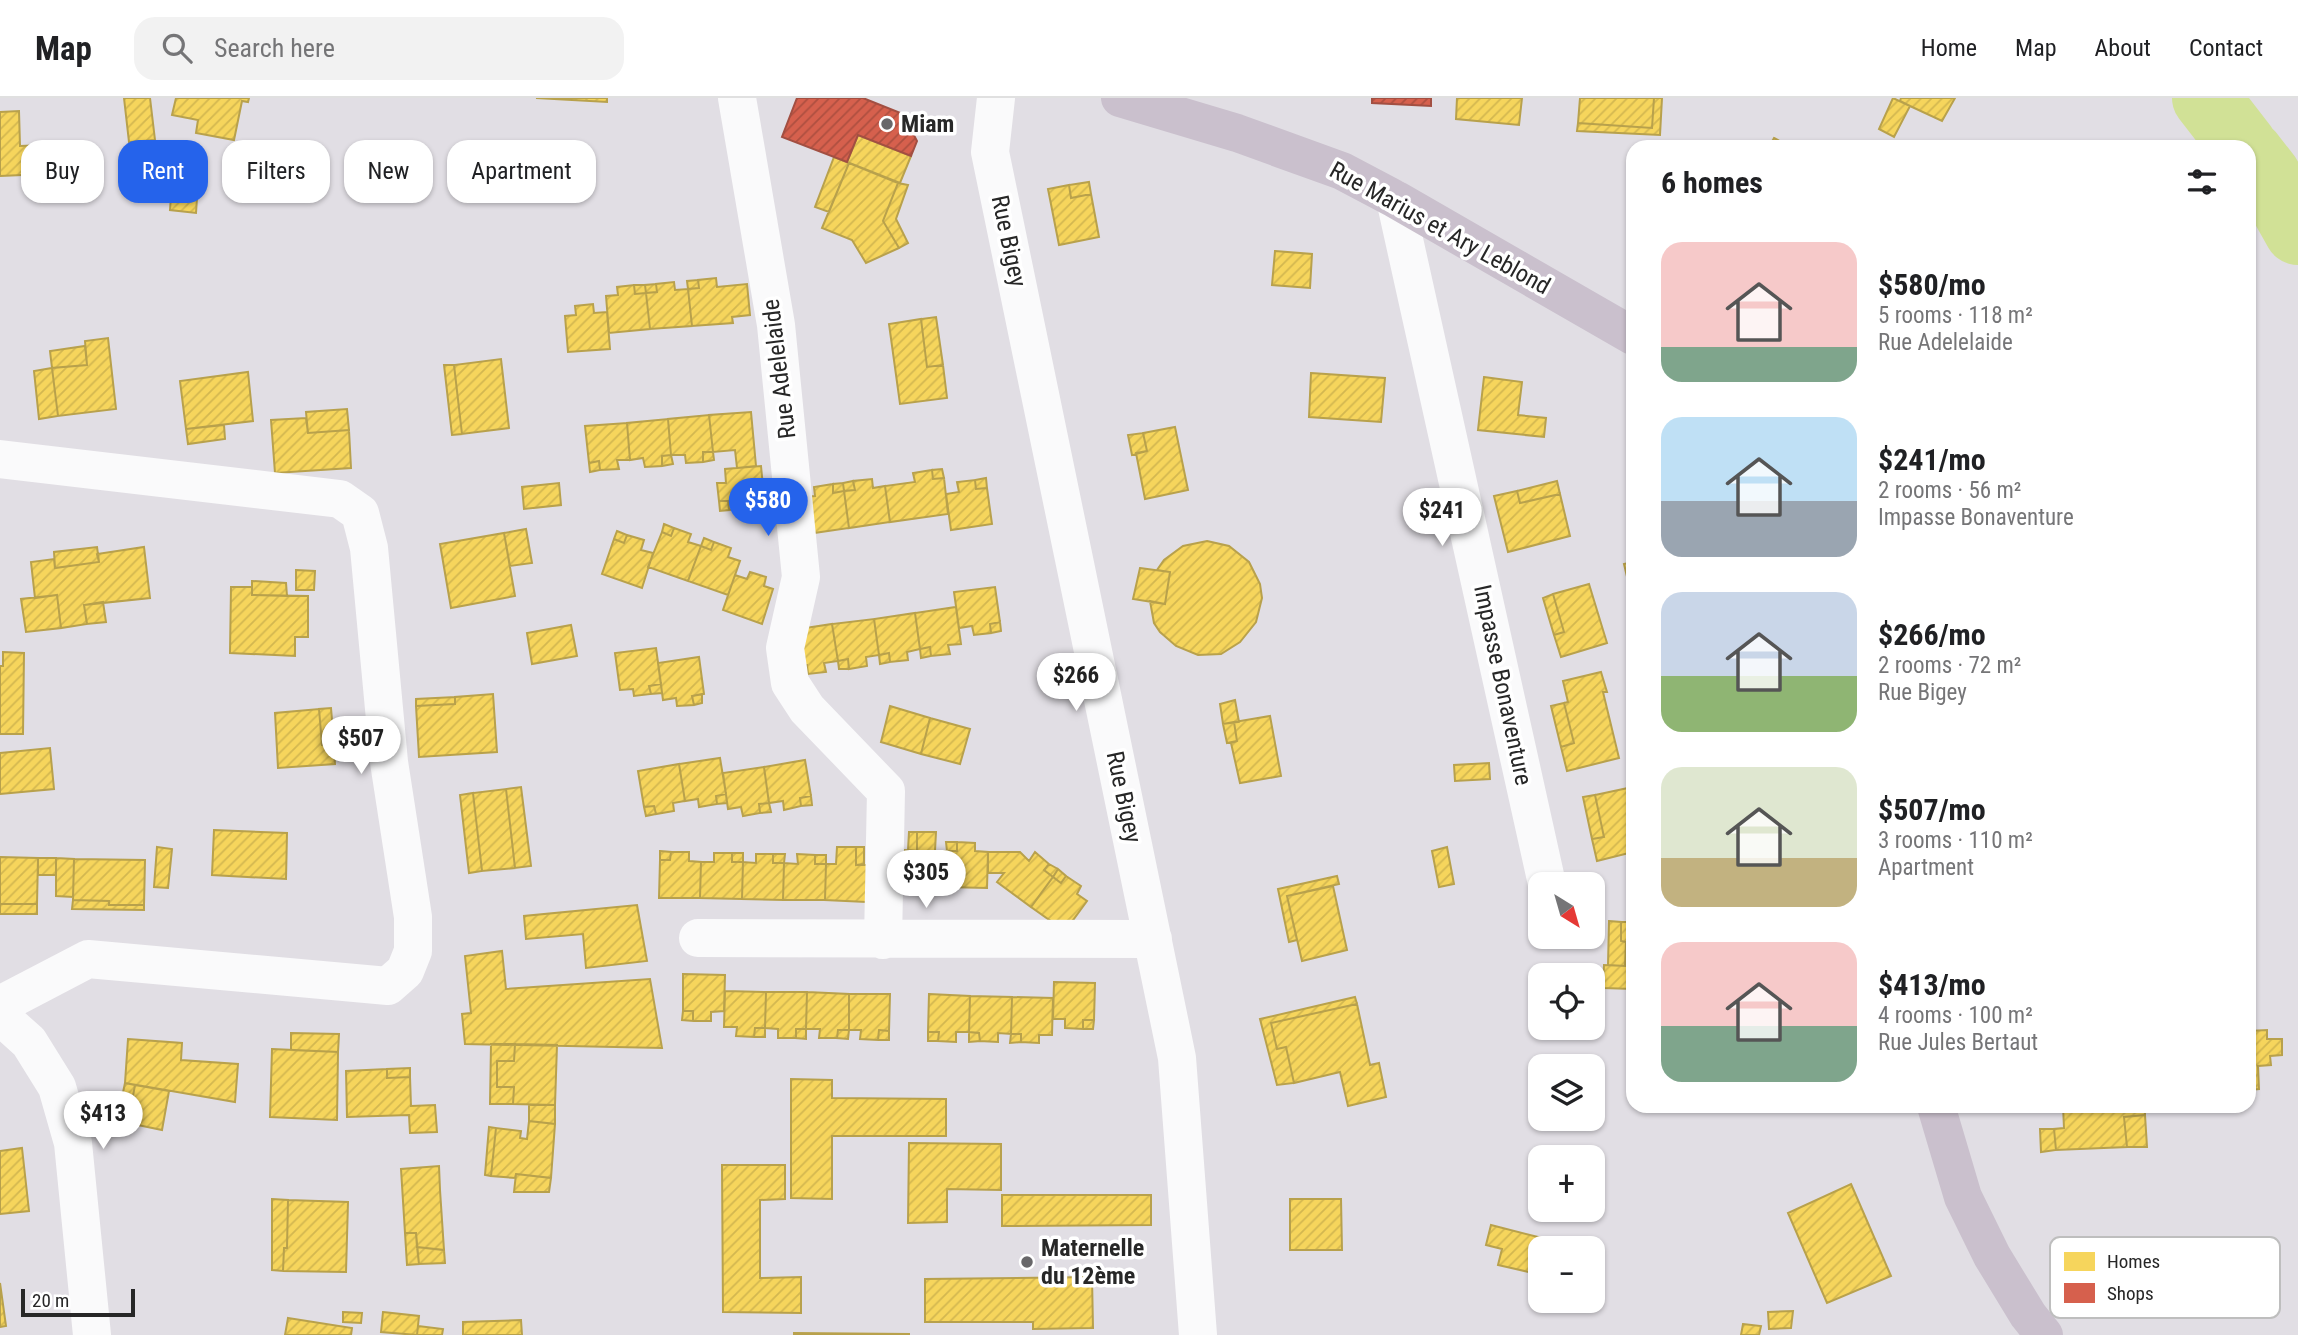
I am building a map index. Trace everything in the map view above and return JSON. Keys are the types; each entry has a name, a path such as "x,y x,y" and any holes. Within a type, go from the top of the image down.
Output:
{"main road":[{"name":"Rue Marius et Ary Leblond","path":"1120,98 1237,133 1342,171 1626,332"},
{"path":"1938,1113 1963,1197 1992,1256 2028,1315 2044,1335"}],"street":[{"name":"Rue Adelelaide","path":"737,98 776,325 802,577 785,648 790,682 807,709 886,791 883,940"},
{"name":"Rue Bigey","path":"996,98 990,152 1177,1058 1198,1335"},
{"name":"Impasse Bonaventure","path":"1395,199 1544,872"},
{"path":"0,459 340,499 360,513 369,548 389,762 414,917 413,951 405,971 388,986 88,959 0,1005"},
{"path":"698,938 1153,939"},
{"path":"0,1016 29,1042 57,1087 72,1143 92,1335"}],"building: Homes":[{"path":"124,98 150,98 155,140 129,140"},
{"path":"176,98 249,98 248,102 242,101 234,140 196,133 198,120 172,115"},
{"path":"536,98 607,98 607,102"},
{"path":"1457,98 1522,98 1519,125 1456,119"},
{"path":"1580,98 1654,98 1652,128 1578,123"},
{"path":"1654,98 1662,98 1660,135 1577,131 1578,123 1652,128"},
{"path":"1893,98 1910,106 1894,137 1879,129"},
{"path":"1901,98 1955,98 1942,121 1900,101"},
{"path":"19,111 21,175 0,176 0,112"},
{"path":"858,135 911,156 900,183 847,162"},
{"path":"834,157 849,163 829,212 815,207"},
{"path":"849,163 898,183 883,221 899,248 866,263 852,240 822,228"},
{"path":"1089,182 1091,194 1071,198 1069,185"},
{"path":"898,183 908,185 896,219 908,243 899,248 883,221"},
{"path":"1069,185 1071,198 1091,194 1099,237 1059,245 1048,189"},
{"path":"170,203 197,203 196,213 170,210"},
{"path":"1275,251 1312,254 1310,288 1272,285"},
{"path":"716,278 717,287 747,284 750,315 732,317 733,323 692,326 688,289 699,288 698,280"},
{"path":"698,280 699,288 688,289 687,281"},
{"path":"674,282 675,290 688,289 692,326 650,329 646,293 657,292 656,284"},
{"path":"656,284 657,292 646,293 645,285"},
{"path":"634,285 645,285 646,293 635,294"},
{"path":"634,285 635,294 646,293 650,329 609,333 606,296 618,295 617,287"},
{"path":"593,304 594,313 607,312 610,349 568,352 565,316 576,315 575,306"},
{"path":"936,317 943,365 927,367 921,319"},
{"path":"921,319 927,367 943,365 947,398 900,404 889,324"},
{"path":"108,338 116,409 58,416 52,368 87,365 85,341"},
{"path":"85,346 87,365 52,368 50,351"},
{"path":"501,359 509,428 462,434 454,365"},
{"path":"444,365 454,365 462,434 452,435"},
{"path":"52,368 58,416 39,419 34,371"},
{"path":"248,372 253,421 186,429 180,381"},
{"path":"1311,373 1385,378 1381,422 1309,417"},
{"path":"1484,377 1522,382 1518,415 1546,418 1544,437 1478,430"},
{"path":"347,409 349,430 308,433 306,412"},
{"path":"751,412 756,466 737,468 735,450 713,452 709,415"},
{"path":"709,415 713,452 703,452 703,462 686,463 685,455 671,455 668,419"},
{"path":"306,418 308,433 349,430 351,468 275,473 271,420"},
{"path":"668,419 671,455 662,456 662,466 645,467 643,458 630,460 627,423"},
{"path":"627,423 630,460 617,460 619,469 600,470 599,461 589,463 585,426"},
{"path":"224,425 225,439 188,444 186,429"},
{"path":"1175,427 1188,490 1145,499 1136,453 1147,451 1143,433"},
{"path":"1143,433 1147,451 1132,455 1128,435"},
{"path":"703,452 713,452 714,460 703,462"},
{"path":"671,455 673,464 662,466 662,456"},
{"path":"599,461 600,470 590,472 589,463"},
{"path":"761,466 765,507 729,510 728,501 719,501 717,483 726,483 725,469"},
{"path":"942,469 944,478 933,479 932,470"},
{"path":"932,470 933,479 944,478 948,514 890,522 885,486 915,482 913,473"},
{"path":"986,478 987,488 976,489 975,480"},
{"path":"872,479 873,488 885,486 890,522 849,528 844,491 855,490 853,481"},
{"path":"975,480 976,489 987,488 992,524 951,530 946,494 959,492 957,482"},
{"path":"853,481 855,490 844,491 843,483"},
{"path":"1557,481 1560,494 1520,503 1517,491"},
{"path":"559,483 561,505 524,509 522,487"},
{"path":"843,483 844,491 833,493 833,484"},
{"path":"833,484 833,493 844,491 849,528 807,534 803,497 815,496 814,487"},
{"path":"1517,491 1520,503 1560,494 1570,536 1508,552 1494,496"},
{"path":"719,501 728,501 729,510 720,511"},
{"path":"664,524 674,528 671,536 662,532"},
{"path":"674,528 691,534 688,542 701,546 688,581 648,567 662,532 671,536"},
{"path":"526,529 532,563 510,566 504,533"},
{"path":"617,531 627,535 624,543 614,539"},
{"path":"504,533 515,596 451,608 440,544"},
{"path":"627,535 644,540 641,550 653,553 642,588 602,574 614,539 624,543"},
{"path":"704,538 714,542 711,550 701,546"},
{"path":"1207,541 1229,546 1249,562 1260,584 1262,598 1256,622 1240,642 1221,654 1198,655 1176,646 1160,632 1154,623 1150,601 1165,604 1170,572 1157,570 1164,560 1183,546"},
{"path":"714,542 731,548 728,557 740,561 728,595 688,581 701,546 711,550"},
{"path":"97,547 99,562 55,568 54,552"},
{"path":"144,547 150,598 84,605 87,624 61,628 57,595 35,598 31,562 54,559 55,568 99,562 97,554"},
{"path":"1140,568 1170,572 1165,604 1133,599"},
{"path":"296,570 315,571 314,590 296,590"},
{"path":"750,572 766,577 764,586 773,589 762,624 723,610 735,575 747,579"},
{"path":"252,581 286,583 287,596 252,595"},
{"path":"1589,584 1607,643 1561,657 1554,635 1564,632 1553,594"},
{"path":"231,587 252,587 252,595 308,596 308,637 295,637 295,656 230,653"},
{"path":"995,587 1000,622 990,624 991,633 974,635 972,626 959,628 954,592"},
{"path":"1553,594 1564,632 1554,635 1543,598"},
{"path":"57,595 61,628 26,632 21,599"},
{"path":"103,602 106,622 87,624 84,605"},
{"path":"956,607 961,644 948,645 950,654 931,656 930,647 920,649 915,613"},
{"path":"915,613 920,649 907,652 908,660 890,662 889,653 879,655 874,619"},
{"path":"874,619 879,655 866,657 867,666 849,669 848,659 838,661 832,624"},
{"path":"1000,622 1001,631 991,633 990,624"},
{"path":"832,624 838,661 824,663 826,672 808,674 807,665 797,666 792,630"},
{"path":"571,625 577,656 532,664 527,633"},
{"path":"930,647 931,656 921,658 920,649"},
{"path":"656,648 661,684 649,686 651,694 634,696 633,689 620,690 615,653"},
{"path":"3,652 24,653 23,734 0,734 0,666 3,666"},
{"path":"889,653 890,662 880,664 879,655"},
{"path":"699,657 704,694 692,696 694,705 677,706 676,698 663,700 658,663"},
{"path":"848,659 849,669 839,669 838,661"},
{"path":"1601,672 1607,692 1603,692 1619,758 1567,771 1561,747 1574,743 1564,703 1568,702 1563,681"},
{"path":"661,684 662,693 651,694 649,686"},
{"path":"493,694 497,752 419,757 416,706 455,704 455,697"},
{"path":"702,694 702,703 694,705 692,696"},
{"path":"455,697 455,704 416,706 416,699"},
{"path":"1235,700 1239,722 1223,724 1220,704"},
{"path":"1564,703 1574,743 1561,747 1551,706"},
{"path":"890,706 930,718 921,754 881,742"},
{"path":"331,708 334,744 322,745 319,709"},
{"path":"319,709 322,745 334,744 335,764 278,768 275,713"},
{"path":"1270,716 1281,776 1240,783 1231,743 1237,741 1234,722"},
{"path":"930,718 970,729 960,764 921,754"},
{"path":"1234,722 1237,741 1227,743 1223,724"},
{"path":"50,748 54,789 0,794 0,753"},
{"path":"720,758 726,794 716,796 717,804 699,807 698,799 685,801 679,764"},
{"path":"805,760 811,796 800,798 801,806 784,810 783,801 769,803 764,767"},
{"path":"1489,763 1490,779 1455,781 1454,765"},
{"path":"679,764 685,801 673,803 674,811 656,814 654,806 644,807 638,771"},
{"path":"764,767 769,803 759,804 760,813 743,816 741,807 728,809 723,773"},
{"path":"521,787 531,866 515,868 506,789"},
{"path":"1626,788 1626,854 1597,861 1592,839 1604,837 1595,795"},
{"path":"506,789 515,868 482,871 473,793"},
{"path":"473,793 482,871 469,873 460,795"},
{"path":"726,794 727,803 717,804 716,796"},
{"path":"1595,795 1604,837 1592,839 1583,797"},
{"path":"811,796 812,805 801,806 800,798"},
{"path":"769,803 771,812 760,813 759,804"},
{"path":"654,806 656,814 646,816 644,807"},
{"path":"214,830 287,833 286,879 212,875"},
{"path":"909,832 917,832 917,851 908,850"},
{"path":"917,832 936,832 935,851 947,851 946,887 904,886 905,850 917,851"},
{"path":"946,842 957,842 957,851 947,851"},
{"path":"957,842 975,843 975,851 988,852 987,888 946,887 947,851 957,851"},
{"path":"157,847 172,849 168,888 154,887"},
{"path":"837,847 856,847 856,865 867,865 866,902 825,900 826,864 836,864"},
{"path":"856,847 864,847 864,864 856,865"},
{"path":"1447,847 1454,884 1439,887 1432,851"},
{"path":"660,851 671,852 670,860 660,860"},
{"path":"671,852 689,852 689,861 701,862 700,898 659,898 660,860 670,860"},
{"path":"988,852 1020,852 1029,861 1035,852 1049,864 1044,870 1053,877 1031,907 997,882 1004,873 988,873"},
{"path":"714,853 732,853 732,862 743,862 742,899 700,898 701,862 714,862"},
{"path":"732,853 743,853 743,862 732,862"},
{"path":"756,854 773,854 773,863 784,863 783,900 742,899 743,862 756,863"},
{"path":"773,854 785,854 784,863 773,863"},
{"path":"797,854 815,855 815,864 826,864 825,900 783,900 784,863 798,864"},
{"path":"815,855 826,855 826,864 815,864"},
{"path":"0,857 38,858 37,904 0,904"},
{"path":"38,858 56,858 56,875 38,875"},
{"path":"56,858 74,859 73,897 56,896"},
{"path":"74,859 145,860 144,905 109,905 109,901 73,900"},
{"path":"1049,864 1058,869 1053,877 1044,870"},
{"path":"1058,869 1066,876 1061,883 1053,877"},
{"path":"1066,876 1081,886 1077,894 1087,901 1065,931 1031,907 1053,877 1061,883"},
{"path":"1337,876 1339,884 1287,896 1297,940 1289,942 1278,889"},
{"path":"1333,886 1347,950 1302,961 1287,896"},
{"path":"73,900 109,901 109,905 144,905 144,910 72,909"},
{"path":"0,904 37,904 37,914 0,914"},
{"path":"637,905 647,961 586,968 583,934 526,939 524,916"},
{"path":"1609,921 1621,922 1621,941 1626,942 1625,966 1608,965"},
{"path":"1621,922 1626,922 1626,942 1621,941"},
{"path":"1626,942 1626,989 1605,988 1605,965 1625,966"},
{"path":"502,951 506,989 650,979 662,1048 465,1044 462,1014 471,1013 465,956"},
{"path":"683,974 725,975 724,1011 711,1012 711,1021 693,1021 693,1011 683,1011"},
{"path":"1054,982 1095,983 1094,1020 1083,1020 1083,1029 1065,1028 1065,1019 1053,1019"},
{"path":"725,991 766,992 765,1028 755,1028 754,1037 736,1036 737,1027 724,1027"},
{"path":"766,992 807,992 806,1029 796,1029 796,1038 778,1038 778,1029 765,1028"},
{"path":"807,992 849,994 849,1030 838,1030 837,1038 819,1038 820,1029 806,1029"},
{"path":"849,994 890,994 889,1031 879,1030 878,1040 860,1039 861,1030 849,1030"},
{"path":"929,994 970,996 969,1032 956,1032 956,1042 938,1041 939,1032 928,1032"},
{"path":"970,996 1012,997 1011,1034 998,1033 998,1042 980,1041 979,1033 969,1032"},
{"path":"1012,997 1053,998 1052,1035 1039,1035 1039,1043 1021,1042 1021,1034 1011,1034"},
{"path":"1355,997 1357,1004 1271,1023 1277,1049 1286,1047 1294,1083 1277,1085 1260,1019"},
{"path":"1357,1004 1370,1065 1379,1063 1386,1097 1348,1106 1340,1072 1294,1083 1286,1047 1277,1049 1271,1023"},
{"path":"683,1011 693,1011 693,1021 682,1020"},
{"path":"1083,1020 1094,1020 1093,1029 1083,1029"},
{"path":"755,1028 765,1028 765,1037 754,1037"},
{"path":"796,1029 806,1029 806,1039 796,1038"},
{"path":"838,1030 849,1030 848,1039 837,1038"},
{"path":"879,1030 889,1031 889,1040 878,1040"},
{"path":"2267,1030 2267,1039 2282,1039 2282,1055 2270,1056 2271,1065 2258,1066 2259,1089 2256,1089 2256,1031"},
{"path":"928,1032 939,1032 938,1041 928,1041"},
{"path":"969,1032 979,1033 980,1041 969,1042"},
{"path":"291,1033 339,1034 338,1052 291,1050"},
{"path":"1011,1034 1021,1034 1021,1042 1010,1043"},
{"path":"128,1039 182,1043 181,1060 238,1064 235,1102 125,1083"},
{"path":"491,1044 515,1044 514,1061 497,1061 497,1087 514,1087 513,1104 490,1104"},
{"path":"515,1044 557,1045 555,1105 513,1104 514,1087 497,1087 497,1061 514,1061"},
{"path":"272,1049 338,1052 337,1120 270,1117"},
{"path":"410,1068 410,1077 387,1078 387,1069"},
{"path":"387,1069 387,1078 410,1077 411,1106 435,1105 437,1132 410,1133 409,1115 347,1117 346,1071"},
{"path":"791,1079 832,1080 832,1098 946,1099 946,1136 832,1136 832,1199 791,1198"},
{"path":"125,1083 135,1085 128,1123 117,1121"},
{"path":"135,1085 169,1091 162,1130 128,1123"},
{"path":"529,1105 555,1105 555,1124 529,1121"},
{"path":"2063,1113 2145,1113 2124,1117 2127,1147 2056,1150 2054,1129 2064,1128"},
{"path":"2145,1115 2147,1147 2127,1147 2124,1117"},
{"path":"529,1121 555,1124 551,1178 516,1174 515,1178 491,1176 496,1128 521,1131 520,1138 527,1139"},
{"path":"489,1127 496,1128 491,1176 485,1175"},
{"path":"2040,1129 2054,1129 2056,1150 2041,1152"},
{"path":"909,1143 1001,1144 1001,1190 947,1189 947,1222 908,1223"},
{"path":"22,1148 29,1211 0,1214 0,1151"},
{"path":"722,1165 785,1165 785,1199 760,1200 760,1278 801,1277 801,1313 723,1312"},
{"path":"439,1166 444,1250 417,1247 416,1233 405,1233 401,1169"},
{"path":"516,1174 551,1178 549,1192 514,1192"},
{"path":"1851,1184 1891,1276 1827,1303 1788,1213"},
{"path":"1002,1195 1151,1195 1151,1225 1002,1226"},
{"path":"272,1199 288,1200 287,1248 284,1248 283,1271 272,1270"},
{"path":"1290,1199 1341,1199 1342,1250 1290,1250"},
{"path":"288,1200 348,1202 346,1272 283,1271 284,1248 287,1248"},
{"path":"1491,1225 1534,1236 1528,1236 1528,1272 1498,1265 1502,1249 1486,1245"},
{"path":"405,1233 416,1233 419,1264 407,1265"},
{"path":"417,1247 444,1250 445,1263 419,1264"},
{"path":"1092,1277 1093,1328 1033,1329 1033,1322 925,1322 925,1279"},
{"path":"0,1283 6,1326 0,1327"},
{"path":"1793,1311 1791,1328 1769,1329 1768,1312"},
{"path":"343,1312 362,1313 361,1323 343,1322"},
{"path":"383,1312 419,1316 417,1335 381,1332"},
{"path":"288,1318 352,1328 351,1335 285,1335"},
{"path":"521,1320 522,1335 463,1335 463,1322"},
{"path":"1743,1324 1761,1326 1759,1335 1741,1335"},
{"path":"418,1326 443,1329 442,1335 417,1335"},
{"path":"794,1333 910,1334 794,1335"}],"building: Shops":[{"path":"797,98 863,98 903,114 917,141 911,156 858,135 847,162 782,137"},
{"path":"1372,98 1431,98 1431,106 1372,103"}],"waterway":[{"path":"2206,98 2239,140"},
{"path":"2256,162 2298,231"}],"place":[{"name":"Miam","path":"887,124"},
{"name":"Maternelle du 12ème","path":"1027,1262"}]}
